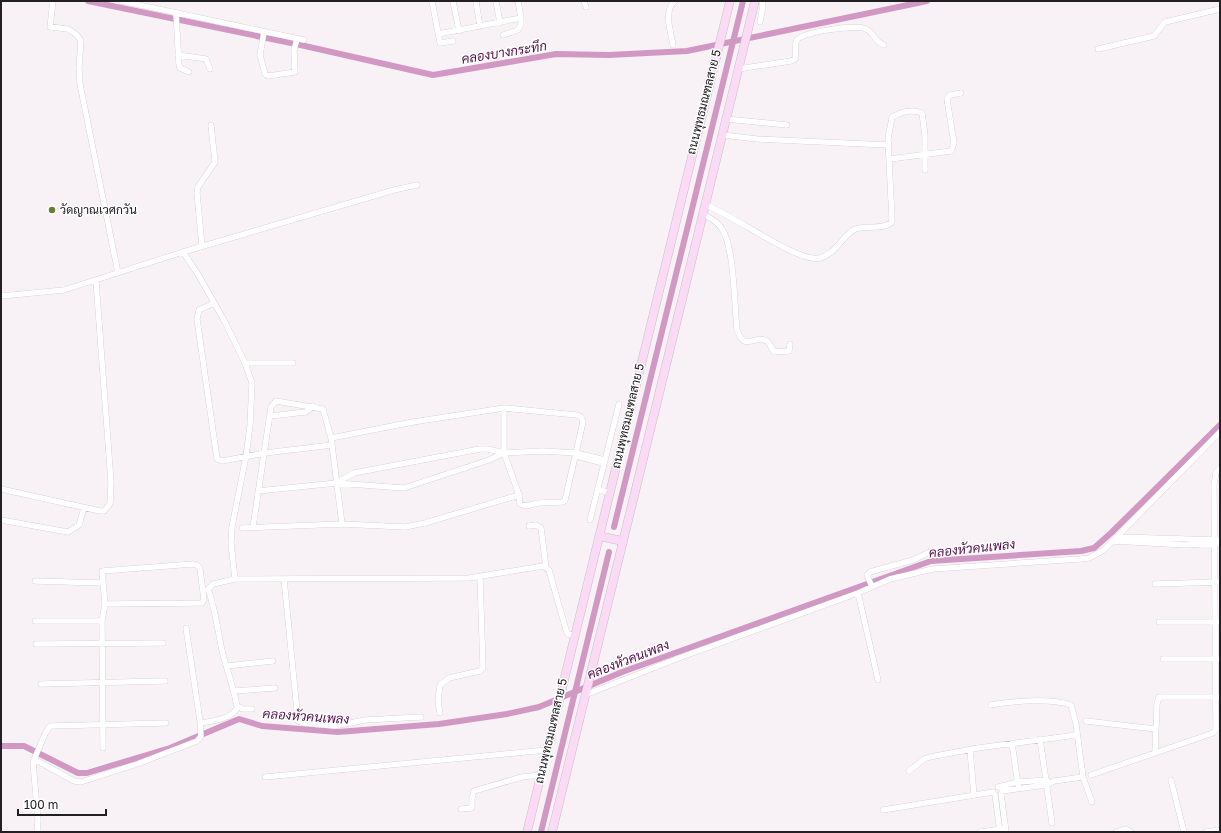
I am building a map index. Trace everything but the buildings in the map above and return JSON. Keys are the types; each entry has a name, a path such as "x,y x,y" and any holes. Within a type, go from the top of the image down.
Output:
{"main road":[{"name":"ถนนพุทธมณฑลสาย 5","path":"527,832 573,636 600,536 730,1"},
{"name":"ถนนพุทธมณฑลสาย 5","path":"552,832 755,1"},
{"path":"600,536 622,541"}],"street":[{"path":"54,1 50,27 68,30 77,35 81,41 79,67 80,84 118,273"},
{"path":"121,1 176,15 297,40 304,40"},
{"path":"432,1 440,43 453,41"},
{"path":"454,1 459,31"},
{"path":"476,1 480,27"},
{"path":"496,1 500,23"},
{"path":"503,36 518,30 521,24 518,1"},
{"path":"673,45 668,13 669,7 675,1"},
{"path":"760,22 763,10 762,1"},
{"path":"1098,49 1150,37 1156,34 1165,22 1220,8"},
{"path":"176,15 180,68 189,72"},
{"path":"438,34 521,18"},
{"path":"738,69 791,61 795,59 795,44 797,40 808,34 859,27 869,31 875,40 884,45"},
{"path":"264,33 260,55 265,74 268,76 296,72 294,50 297,40"},
{"path":"178,56 206,59 210,69"},
{"path":"890,159 924,154 946,153 951,151 954,148 947,99 950,96 961,93"},
{"path":"705,205 722,212 807,258 822,258 832,252 853,230 884,226 891,223 888,128 892,117 899,113 917,111 922,113 924,118 925,135 925,170"},
{"path":"726,119 787,125"},
{"path":"202,246 197,193 198,187 215,162 211,125"},
{"path":"722,135 888,145"},
{"path":"1,296 49,292 96,281 202,246 394,190 416,186"},
{"path":"702,214 712,218 721,226 728,242 737,330 741,339 746,342 765,340 769,342 774,352 788,351 790,344"},
{"path":"183,252 199,276 214,303 245,364 252,383 253,392 246,456 232,528 231,543 234,580"},
{"path":"1,489 84,508 104,511 110,504 96,281"},
{"path":"214,303 199,310 197,319 215,456 217,459 222,460 332,445"},
{"path":"245,364 293,363"},
{"path":"253,527 271,407 276,401 313,406 324,410 331,438 342,524"},
{"path":"590,520 619,404"},
{"path":"270,416 306,412 313,406"},
{"path":"331,438 413,422 504,408 577,415 581,417 583,422 574,454 565,500 563,502 538,503 522,506 520,504 519,495 504,453 504,408"},
{"path":"585,695 676,658 858,593 872,585 890,579 933,569 1089,558 1102,552 1116,539 1180,471 1220,432"},
{"path":"336,483 354,473 480,449 488,449 504,453 542,451 574,454 604,462"},
{"path":"258,491 336,483 404,488 489,460 504,453"},
{"path":"1091,775 1213,733 1216,726 1218,697 1218,542 1215,476 1220,468"},
{"path":"597,489 610,493"},
{"path":"242,528 342,524 405,527 519,495"},
{"path":"1,520 68,532 79,525 84,508"},
{"path":"529,526 536,525 541,528 546,567 550,570 566,630 568,634 573,636"},
{"path":"1116,539 1218,542"},
{"path":"872,585 868,577 870,572 913,560 930,552"},
{"path":"104,748 102,621 105,604 102,571 109,569 193,564 198,565 200,569 204,600 202,603 105,604"},
{"path":"200,723 227,716 236,711 238,707 219,636 216,612 208,589 213,584 234,580 480,576 546,567"},
{"path":"440,713 438,701 440,685 449,678 480,671 483,668 480,576"},
{"path":"284,579 298,720 303,724 339,726 365,720 421,717"},
{"path":"35,581 102,583"},
{"path":"1155,584 1218,582"},
{"path":"858,593 878,680"},
{"path":"35,621 102,621"},
{"path":"1159,622 1218,622"},
{"path":"35,757 74,781 81,782 137,764 197,741 201,736 200,723 186,628"},
{"path":"36,644 163,643"},
{"path":"1163,659 1218,659"},
{"path":"227,666 273,661"},
{"path":"42,684 165,681"},
{"path":"234,691 275,688"},
{"path":"1155,752 1155,730 1159,697 1218,697"},
{"path":"991,705 1033,702 1059,702 1071,705 1083,777 1092,802"},
{"path":"238,707 243,709 252,709"},
{"path":"1086,721 1155,730"},
{"path":"37,832 38,819 33,769 35,757 47,729 50,726 166,723"},
{"path":"909,771 920,761 930,757 1012,743 1077,735"},
{"path":"1040,740 1052,823"},
{"path":"1012,743 1018,786"},
{"path":"265,778 546,750"},
{"path":"970,750 974,795"},
{"path":"461,809 472,808 474,791 522,777 540,775"},
{"path":"883,810 998,792 1018,786 1083,777"},
{"path":"1171,780 1184,832"},
{"path":"980,832 1003,830 998,792"},
{"path":"1116,832 1125,829 1131,832"},
{"path":"1206,832 1220,830"}],"waterway":[{"name":"คลองบางกระทึก","path":"88,1 296,44 433,75 556,54 609,55 687,51 927,1"},
{"path":"614,527 743,1"},
{"name":"คลองหัวคนเพลง","path":"1,746 24,746 78,773 87,773 170,748 239,719 262,726 338,732 439,724 507,714 539,707 622,672 931,561 1081,551 1094,548 1220,425"},
{"name":"คลองหัวคนเพลง","path":"541,832 609,552"}],"place":[{"name":"วัดญาณเวศกวัน","path":"52,210"}]}
